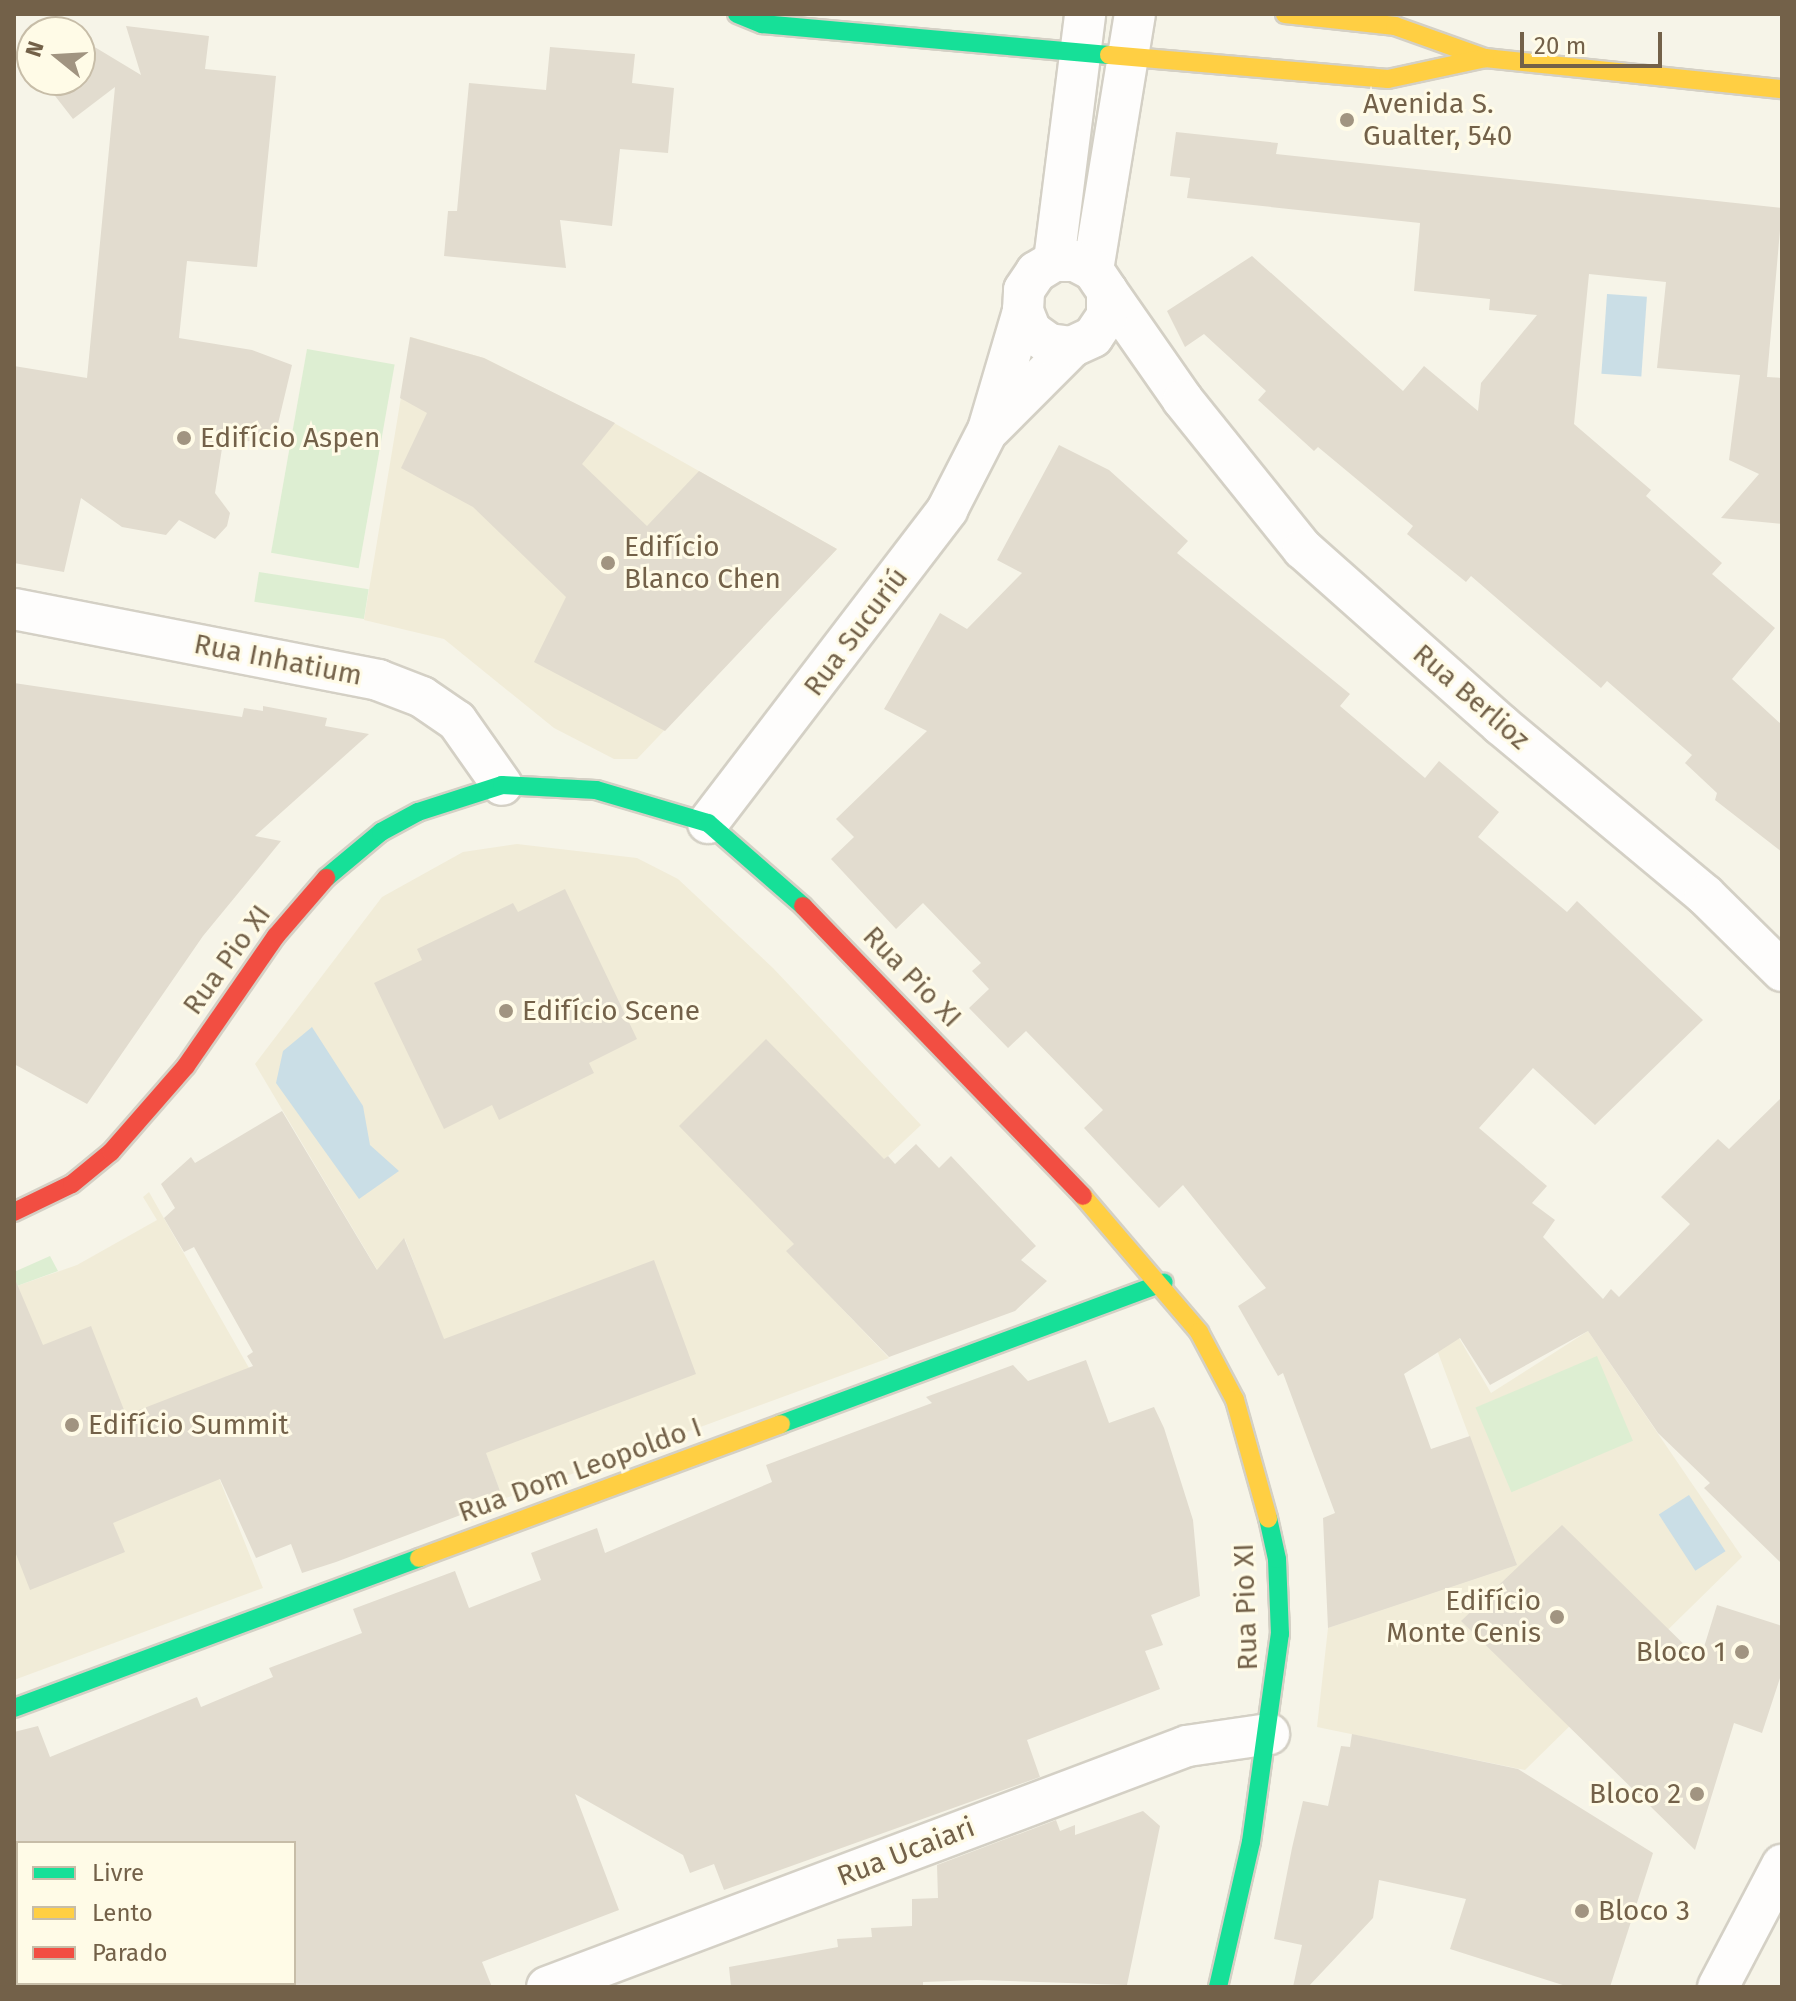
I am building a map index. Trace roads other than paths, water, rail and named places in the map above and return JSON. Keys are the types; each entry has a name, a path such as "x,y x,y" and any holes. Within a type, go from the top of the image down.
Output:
{"street":[{"path":"737,14 762,24 1083,33 1130,56 1388,79 1485,58"},
{"path":"1100,281 1075,261 1054,261 1036,272 1024,290 1023,311 1031,331 1049,344 1082,342 1107,316 1100,281 1135,14"},
{"path":"1285,14 1395,26 1485,58 1782,89"},
{"path":"1054,261 1083,33"},
{"name":"Rua Berlioz","path":"1100,281 1183,400 1303,549 1501,725 1705,895 1782,971"},
{"name":"Rua Sucuriú","path":"708,823 939,522 988,430 1023,311"},
{"name":"Rua Berlioz","path":"1082,342 1183,400"},
{"name":"Rua Sucuriú","path":"988,430 1082,342"},
{"name":"Rua Inhatium","path":"14,609 378,680 422,697 457,721 502,785"},
{"name":"Rua Pio XI","path":"14,1212 72,1184 111,1152 157,1103 234,991 333,870 381,832 418,812 502,785 596,790 708,823 772,874 873,975 1164,1282 1199,1332 1235,1400 1258,1470 1277,1559 1280,1634 1269,1734 1218,1987"},
{"name":"Rua Dom Leopoldo I","path":"14,1708 1164,1282"},
{"name":"Rua Ucaiari","path":"547,1987 1187,1746 1269,1734"},
{"path":"1718,1987 1782,1865"}],"place":[{"name":"Avenida S. Gualter, 540","path":"1347,120"},
{"name":"Edifício Aspen","path":"184,438"},
{"name":"Edifício Blanco Chen","path":"608,563"},
{"name":"Edifício Scene","path":"506,1011"},
{"name":"Edifício Summit","path":"72,1425"},
{"name":"Edifício Monte Cenis","path":"1557,1617"},
{"name":"Bloco 1","path":"1742,1652"},
{"name":"Bloco 2","path":"1697,1794"},
{"name":"Bloco 3","path":"1582,1911"}]}
